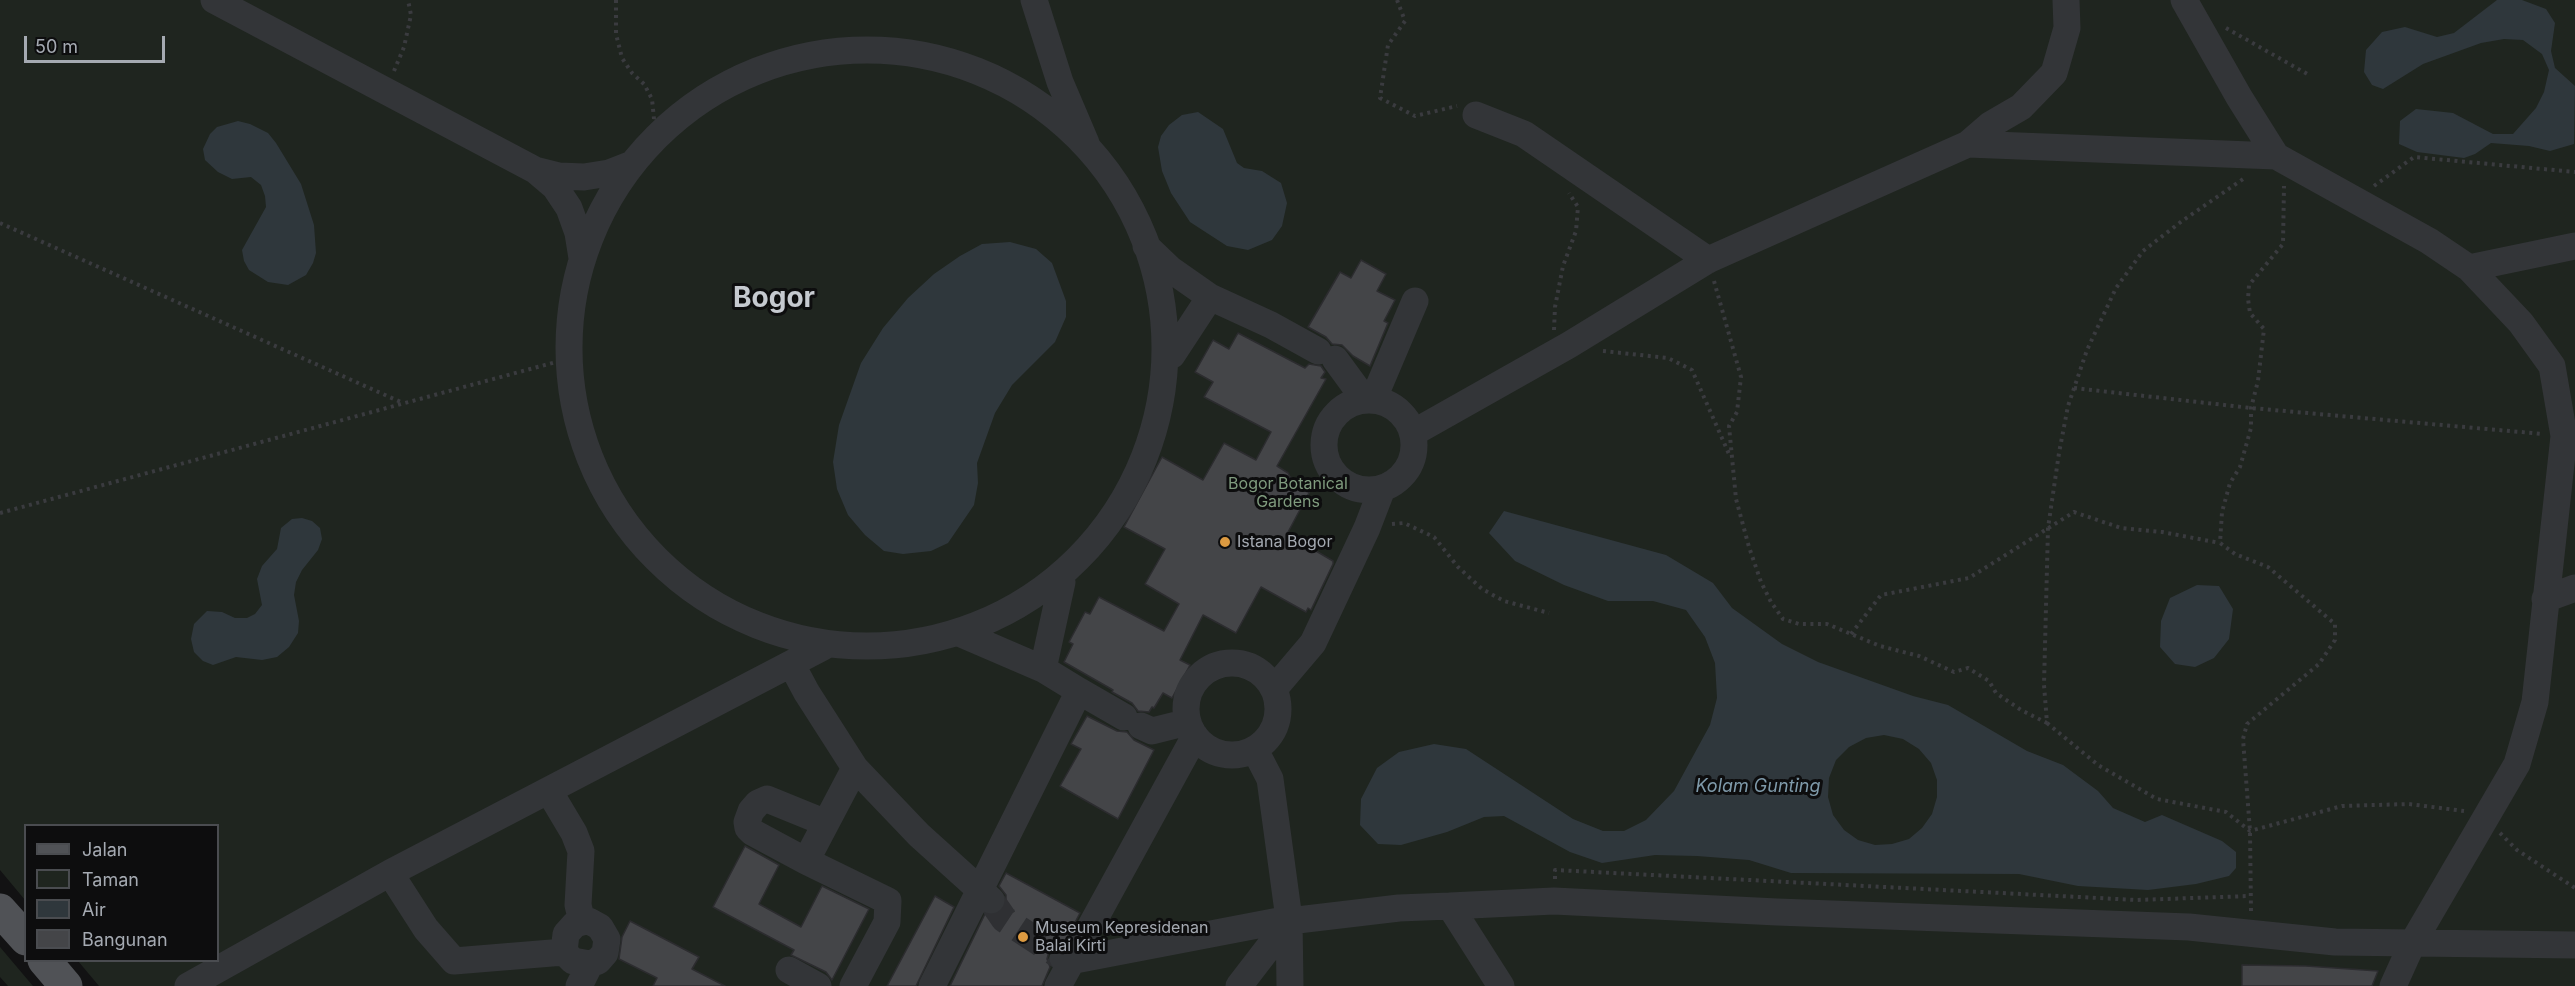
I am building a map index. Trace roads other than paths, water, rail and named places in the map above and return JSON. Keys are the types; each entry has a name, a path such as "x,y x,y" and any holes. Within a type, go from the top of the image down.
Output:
{"main road":[{"path":"0,910 24,937"},
{"path":"46,962 66,986"}],"lane":[{"path":"214,0 535,170 555,187 569,208 578,233 582,259"},
{"path":"188,986 390,873 824,647 957,632 1062,582 1110,526 1154,447 1171,392 1172,355 1155,282 1139,239 1088,146 1060,82 1034,0"},
{"path":"1413,433 1569,345 1708,260 1968,144 1990,125 2021,107 2054,73 2067,28 2066,0"},
{"path":"2186,3 2239,97 2276,156"},
{"path":"824,647 780,633 729,609 682,579 641,542 604,489 582,428 567,359 568,315 582,259 595,223 612,191 632,164 651,142 681,114 723,85 768,66 820,52 865,50 914,54 969,70 1033,103 1088,146"},
{"path":"1033,103 1060,82"},
{"path":"1476,115 1524,134 1708,260"},
{"path":"1968,144 2276,156 2429,241 2469,268 2521,323 2552,366 2564,436 2535,702 2517,764 2412,944 2393,986"},
{"path":"535,170 560,176 584,177 609,173 632,164"},
{"path":"1139,239 1170,269 1210,297 1271,325 1326,355 1369,400"},
{"path":"2469,268 2575,246"},
{"path":"1172,355 1210,297"},
{"path":"1369,400 1415,301"},
{"path":"1369,400 1386,403 1398,410 1407,420 1413,433 1414,451 1409,467 1397,481 1382,489 1367,490 1352,487 1330,468 1325,454 1325,439 1338,412 1351,404 1369,400"},
{"path":"1274,689 1313,643 1367,528 1382,489"},
{"path":"1043,669 1062,582"},
{"path":"2545,599 2575,588"},
{"path":"957,632 1043,669 1152,731 1192,729"},
{"path":"1239,663 1265,676 1274,689 1278,707 1275,725 1265,741 1255,750 1238,755 1226,755 1203,745 1192,729 1186,707 1190,692 1197,679 1209,669 1224,664 1239,663"},
{"path":"792,665 807,693 855,768 919,835 985,896"},
{"path":"932,986 985,896 1079,691"},
{"path":"1058,986 1067,960 1192,729"},
{"path":"1255,750 1270,779 1289,920 1290,986"},
{"path":"806,861 855,768"},
{"path":"549,791 574,833 581,851 579,905 582,922"},
{"path":"826,823 767,799 758,803 751,811 748,828 806,861 888,902 887,922 853,986"},
{"path":"390,873 426,929 454,961 564,952 573,961 581,964 584,975 605,953 607,939 600,927 589,921 575,924 566,934 564,952"},
{"path":"1067,960 1289,920 1399,908 1554,901 1777,912 2189,927 2335,942 2575,945"},
{"path":"1450,906 1501,986"},
{"path":"1239,986 1289,920"},
{"path":"1290,957 1296,986"},
{"path":"789,970 818,986"}],"water":[{"path":"2497,0 2522,0 2546,9 2555,23 2551,51 2555,68 2575,86 2574,144 2550,151 2529,146 2491,143 2475,154 2464,158 2417,152 2399,144 2400,121 2416,109 2453,113 2493,134 2513,134 2536,108 2544,92 2549,70 2542,54 2523,40 2504,39 2481,43 2423,64 2383,89 2372,85 2364,72 2366,50 2382,32 2405,27 2437,37 2454,33"},
{"path":"1198,112 1223,129 1237,163 1244,168 1262,171 1281,183 1287,203 1282,226 1272,240 1248,250 1227,246 1190,222 1171,193 1162,171 1158,147 1161,136 1169,125 1182,115"},
{"path":"238,121 268,133 276,143 301,184 314,225 316,253 313,263 306,275 288,285 268,282 249,270 244,261 242,250 266,207 261,185 251,177 232,179 218,172 205,160 203,149 210,134 217,127"},
{"path":"1010,242 1036,249 1052,263 1066,301 1066,317 1055,342 1012,385 995,413 977,463 978,483 974,505 948,543 931,551 903,554 884,551 865,535 848,515 837,489 833,462 839,425 861,363 883,328 908,298 934,274 982,244"},
{"name":"Kolam Gunting","path":"1504,511 1666,555 1713,583 1732,608 1782,644 1818,662 1913,696 1948,705 2027,751 2063,765 2098,791 2113,808 2145,822 2162,815 2222,841 2236,852 2236,868 2229,876 2196,884 2148,890 2078,886 2019,874 1791,873 1749,860 1697,856 1655,855 1602,863 1570,852 1504,816 1484,817 1447,832 1401,845 1378,844 1360,825 1361,799 1377,768 1399,752 1434,744 1466,749 1573,819 1603,831 1624,831 1646,820 1674,791 1710,725 1717,698 1715,663 1705,637 1686,610 1653,601 1608,601 1564,585 1515,561 1489,533","holes":["1884,735 1903,739 1919,749 1931,763 1937,780 1937,797 1932,814 1922,828 1909,839 1892,844 1875,845 1858,840 1844,830 1833,815 1828,797 1829,778 1836,760 1849,747 1866,738"]},
{"path":"302,518 312,521 320,528 322,539 318,550 302,570 296,582 294,595 299,621 298,633 289,647 277,657 262,660 236,657 213,665 203,661 194,652 191,639 194,624 207,611 222,612 235,618 247,618 255,614 262,605 257,579 262,566 277,549 281,528 292,519"},
{"path":"2197,585 2219,586 2233,609 2229,639 2214,658 2195,667 2175,664 2160,647 2161,621 2170,598"}],"tunnel":[{"path":"991,900 1004,919 1063,958"}],"place":[{"name":"Istana Bogor","path":"1225,542"},
{"name":"Museum Kepresidenan Balai Kirti","path":"1023,937"}],"district":[{"name":"Bogor","path":"774,299"}],"park label":[{"name":"Bogor Botanical Gardens","path":"1288,493"}]}
